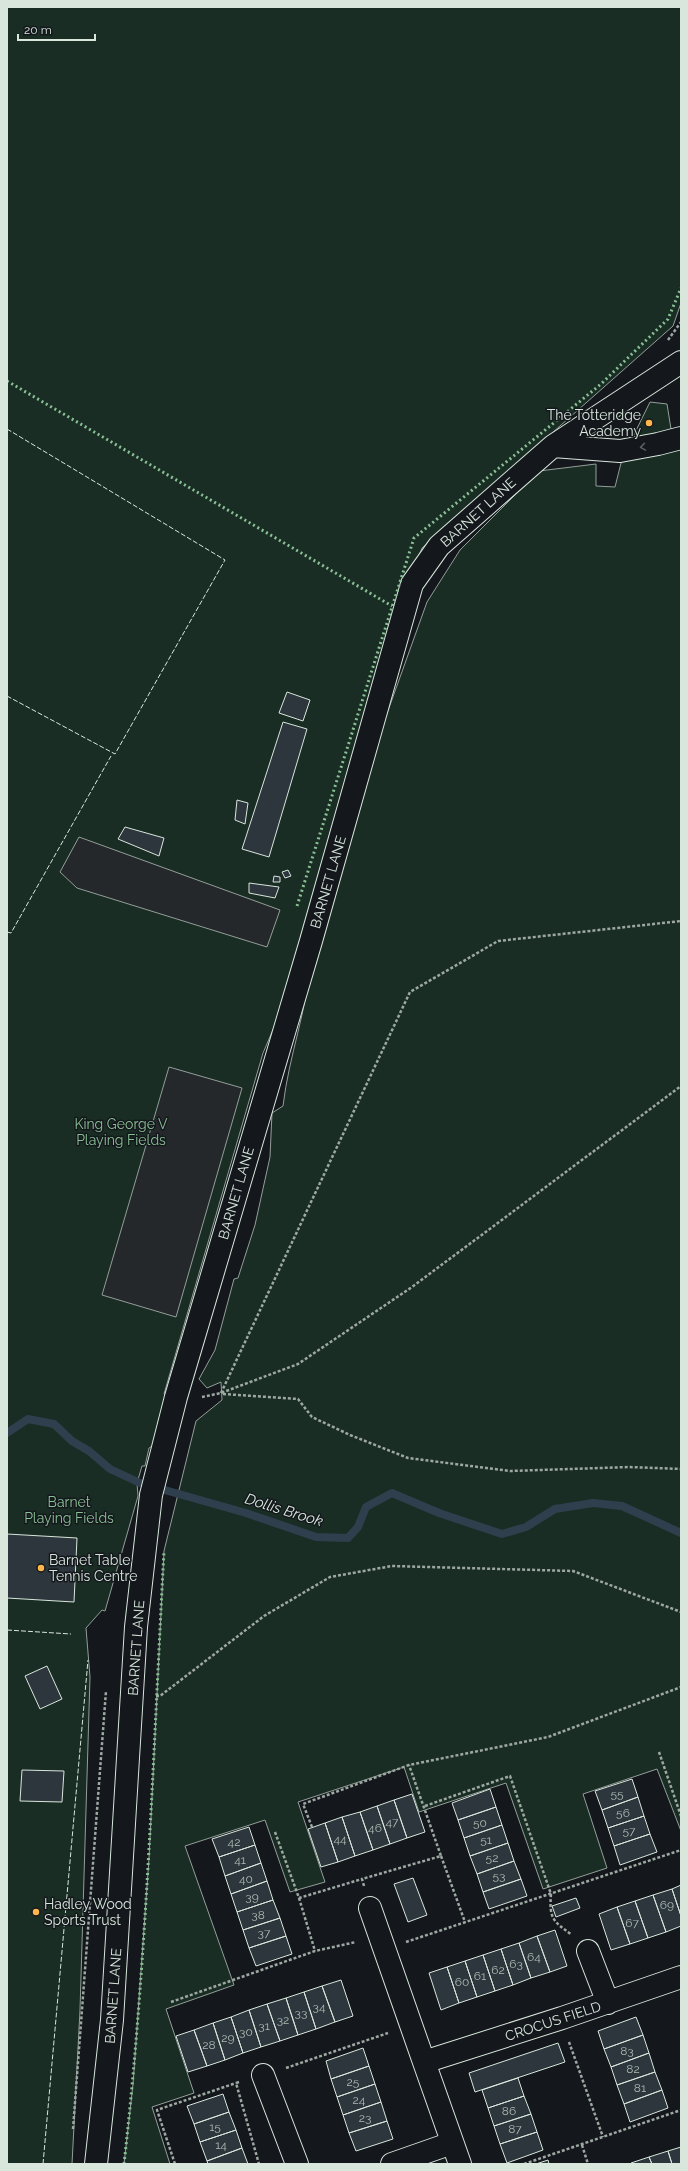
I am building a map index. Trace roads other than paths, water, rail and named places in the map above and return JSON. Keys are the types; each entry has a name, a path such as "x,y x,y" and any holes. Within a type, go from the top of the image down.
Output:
{"street":[{"name":"BARNET LANE","path":"96,2164 112,2020 136,1627 150,1495 181,1382 311,941 412,584 438,546 553,446 681,362"},
{"path":"553,446 620,451 681,438"},
{"path":"370,1908 460,2164"},
{"path":"588,1951 608,2003"},
{"name":"CROCUS FIELD","path":"424,2062 608,2003 681,1977"},
{"path":"263,2075 297,2164"},
{"path":"392,2164 452,2143"}],"waterway":[{"name":"Dollis Brook","path":"7,1433 28,1419 54,1424 72,1441 89,1451 110,1469 140,1483 246,1513 316,1537 348,1538 358,1527 366,1507 392,1493 439,1513 502,1534 526,1527 555,1509 593,1503 622,1506 681,1533"}],"place":[{"name":"The Totteridge Academy","path":"649,423"},
{"name":"Barnet Table Tennis Centre","path":"41,1568"},
{"name":"Hadley Wood Sports Trust","path":"36,1912"}],"park label":[{"name":"King George V Playing Fields","path":"121,1132"},
{"name":"Barnet Playing Fields","path":"69,1510"}]}
